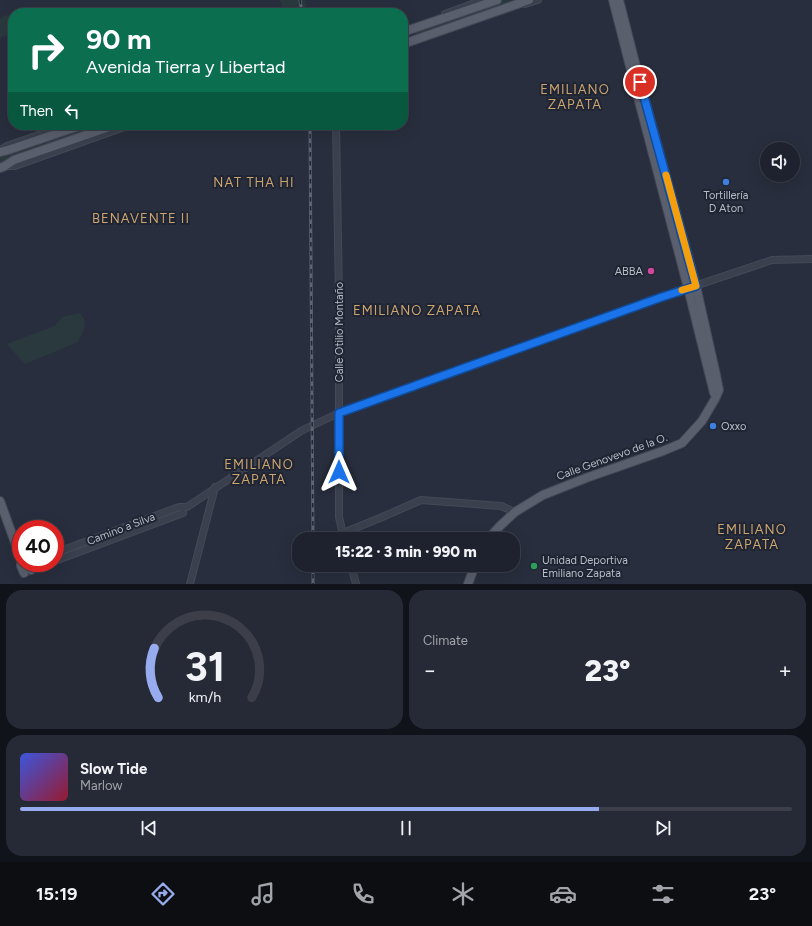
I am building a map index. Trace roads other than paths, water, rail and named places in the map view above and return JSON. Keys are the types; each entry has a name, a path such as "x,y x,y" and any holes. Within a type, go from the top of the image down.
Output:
{"main road":[{"path":"408,30 497,0"},
{"path":"408,42 529,0"},
{"path":"613,0 634,82 692,287"},
{"path":"620,0 692,287 715,399"},
{"path":"0,151 8,150 67,130"},
{"path":"3,167 14,160 102,130"},
{"name":"Calle Genovevo de la O.","path":"494,532 515,512 543,495 663,451 682,442 702,421 719,390 692,287"},
{"path":"0,501 12,532"},
{"path":"468,584 472,572"}],"street":[{"path":"408,27 483,0"},
{"path":"408,46 538,0"},
{"path":"0,151 7,146 53,130"},
{"path":"3,167 15,166 116,130"},
{"name":"Calle Otilio Montaño","path":"336,130 339,297 339,517 342,532"},
{"path":"190,584 215,487 305,429 339,413 772,260 812,259"},
{"name":"Camino a Silva","path":"64,550 179,506 187,507 215,487"},
{"path":"351,532 421,500 501,506 515,512"},
{"path":"64,558 183,513"},
{"path":"353,572 356,584"}],"railway":[{"path":"300,0 301,8"},
{"path":"310,130 313,532"},
{"path":"313,572 313,584"}],"place":[{"name":"Tortillería D Aton","path":"726,182"},
{"name":"ABBA","path":"651,271"},
{"name":"Oxxo","path":"713,426"},
{"name":"Unidad Deportiva Emiliano Zapata","path":"534,566"}],"district":[{"name":"EMILIANO ZAPATA","path":"575,96"},
{"name":"NAT THA HI","path":"254,182"},
{"name":"BENAVENTE II","path":"141,218"},
{"name":"EMILIANO ZAPATA","path":"417,310"},
{"name":"EMILIANO ZAPATA","path":"259,472"},
{"name":"EMILIANO ZAPATA","path":"752,536"}]}
